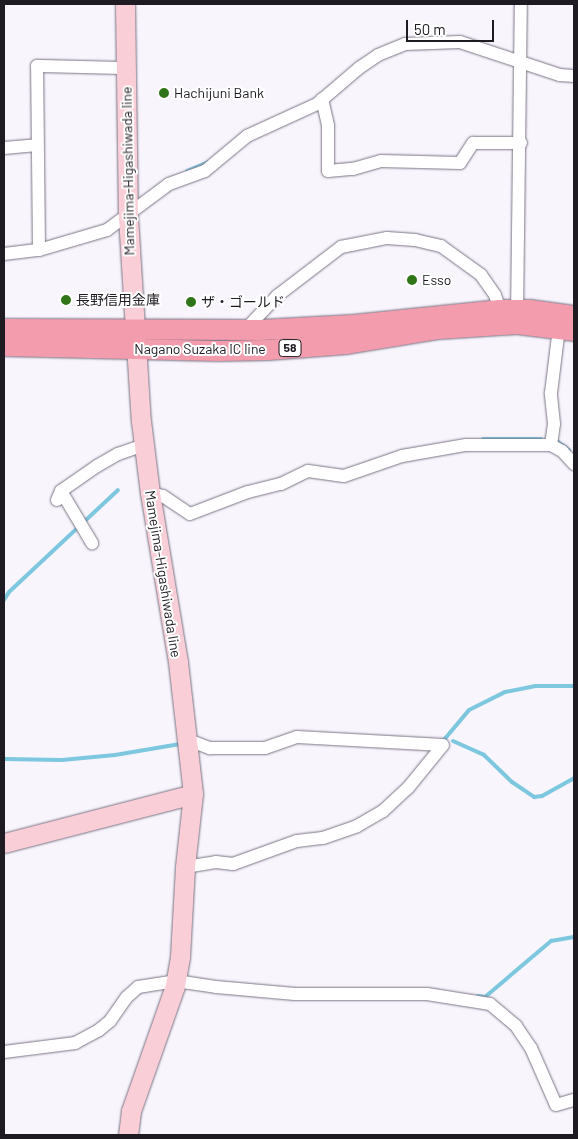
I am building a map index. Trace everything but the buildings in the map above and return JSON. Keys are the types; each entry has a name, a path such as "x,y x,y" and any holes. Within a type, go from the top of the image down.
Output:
{"main road":[{"name":"Mamejima-Higashiwada line","path":"125,4 128,217 135,339 144,445 150,493 178,662 193,794 185,867 180,957 176,981 131,1111 128,1135"},
{"name":"Nagano Suzaka IC line","path":"4,329 268,350 348,344 440,329 512,314"},
{"name":"Nagano Suzaka IC line","path":"4,346 512,314 569,325"},
{"path":"4,843 193,794"}],"street":[{"path":"512,314 521,144 521,4"},
{"path":"4,254 39,250 107,230 128,217 169,184 216,165 247,136 322,99 378,54 405,44 460,42 560,75 574,76"},
{"path":"39,250 37,66 126,68"},
{"path":"322,99 328,126 328,171 353,169 380,161 460,163 473,143 521,144"},
{"path":"4,148 37,145"},
{"path":"244,330 277,296 341,247 387,238 415,240 441,246 481,275 512,314"},
{"path":"551,445 554,424 551,393 569,325"},
{"path":"92,543 59,496 118,454 144,445"},
{"path":"150,493 163,496 190,514 248,492 281,484 308,471 344,476 402,456 466,445 551,445 562,452 574,464"},
{"path":"185,867 216,862 233,864 297,841 323,838 357,826 383,811 408,788 443,746 297,737 265,748 210,748 186,739"},
{"path":"4,1052 75,1043 99,1030 110,1021 127,997 138,987 176,981 216,987 295,994 427,994 490,1004 516,1026 531,1048 556,1105 574,1100"}],"waterway":[{"path":"187,171 208,162"},
{"path":"483,439 541,439"},
{"path":"557,441 569,450"},
{"path":"4,600 9,592 118,490"},
{"path":"443,741 469,710 505,692 535,686 574,686"},
{"path":"453,741 484,755 512,782 534,797 542,796 574,778"},
{"path":"4,759 62,760 115,755 180,744"},
{"path":"478,996 485,997 551,941 574,937"}],"place":[{"name":"Hachijuni Bank","path":"164,93"},
{"name":"Esso","path":"412,280"},
{"name":"長野信用金庫","path":"66,300"},
{"name":"ザ・ゴールド","path":"191,302"}]}
